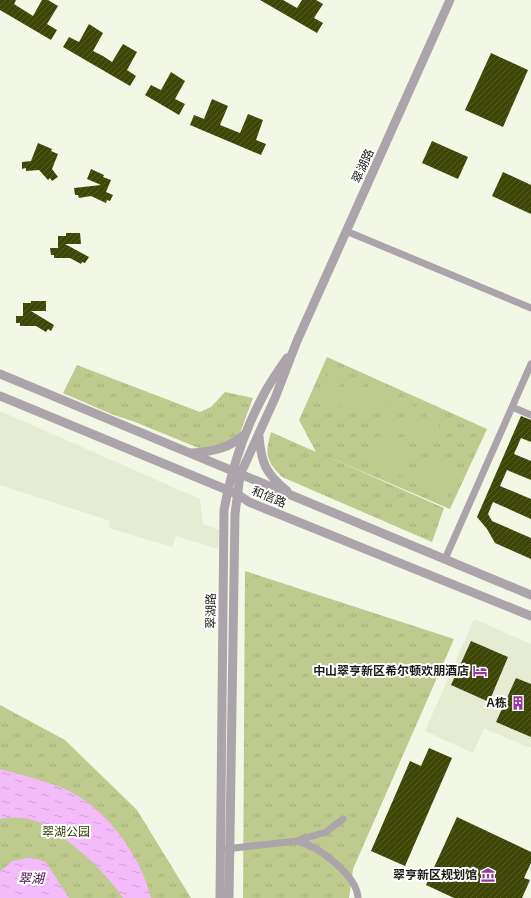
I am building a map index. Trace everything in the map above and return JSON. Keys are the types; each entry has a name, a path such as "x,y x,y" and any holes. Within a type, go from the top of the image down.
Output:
{"street":[{"name":"翠湖路","path":"229,898 225,849 224,510 227,491 259,434 297,341 450,0"},
{"path":"346,230 531,308"},
{"name":"翠湖路","path":"220,898 225,849 234,522 237,494 236,474 249,430 264,394 297,341"},
{"path":"445,559 531,364"},
{"name":"和信路","path":"0,374 185,453 531,595"},
{"name":"和信路","path":"0,396 237,494 249,502 531,616"},
{"path":"512,407 531,415"},
{"path":"185,453 205,452 226,447 235,443 249,430"},
{"path":"259,434 261,456 272,479 294,497"},
{"path":"225,849 297,841 317,836 335,826 343,819"},
{"path":"297,841 314,846 349,876 356,888 358,898"}],"shaded area":[{"path":"0,411 200,499 203,524 220,530 218,549 176,536 172,547 109,528 110,521 0,485"},
{"path":"474,619 531,644 531,747 527,747 484,728 473,753 425,731"}],"green space":[{"path":"327,357 487,429 450,509 326,456 444,508 432,542 282,477 269,461 267,451 271,432 316,452 299,420"},
{"path":"77,365 200,412 211,407 225,392 253,398 240,433 231,442 201,449 135,422 111,414 63,393"},
{"path":"331,368 345,374 333,402 319,395"},
{"path":"350,378 363,384 351,411 337,405"},
{"path":"369,386 382,392 370,420 357,414"},
{"path":"390,396 404,402 392,429 378,423"},
{"path":"410,404 423,410 411,438 397,432"},
{"path":"428,413 442,419 430,447 416,441"},
{"path":"380,436 414,452 403,477 369,461"},
{"path":"424,457 458,472 447,497 413,482"},
{"path":"245,571 454,639 353,869 349,898 243,898"},
{"name":"翠湖公园","path":"0,705 65,740 137,810 191,898 0,898"}],"water":[{"path":"0,769 60,787 78,796 91,805 114,827 124,840 140,868 151,898 123,898 107,877 88,858 58,833 41,823 23,818 0,819"},
{"name":"翠湖","path":"31,857 46,862 69,898 0,898 0,872 12,861"}],"building":[{"path":"0,0 16,0 14,4 33,16 42,0 48,0 58,6 47,24 57,30 51,40 0,10"},
{"path":"260,0 283,0 297,8 302,0 316,0 323,4 314,18 323,23 317,33"},
{"path":"89,24 103,33 93,51 112,62 123,44 137,52 127,70 136,76 130,86 63,47 69,37 79,42"},
{"path":"491,53 528,70 503,127 465,110"},
{"path":"171,72 185,81 175,99 185,104 179,115 145,95 151,85 161,90"},
{"path":"212,99 228,106 220,125 240,133 248,114 263,120 256,140 266,144 261,155 190,125 194,115 204,119"},
{"path":"432,141 468,157 458,179 422,163"},
{"path":"38,143 52,149 51,151 58,154 52,169 58,177 52,181 50,178 48,180 39,170 26,171 26,168 22,169 22,162 31,161"},
{"path":"91,169 104,175 103,177 111,180 106,192 113,195 110,201 107,200 106,203 91,196 79,198 78,195 75,195 74,188 101,185 87,179"},
{"path":"503,172 531,185 531,214 492,196"},
{"path":"66,233 80,233 81,244 65,244 89,257 85,263 82,262 81,264 70,258 54,258 54,255 51,255 50,248 58,248 58,236 66,236"},
{"path":"31,301 46,301 46,311 31,311 54,325 51,331 48,329 46,332 36,326 20,326 20,323 16,323 16,316 23,316 23,303 31,303"},
{"path":"521,416 531,420 531,442 521,438 514,454 531,461 531,480 507,470 500,486 531,499 531,519 493,502 488,514 492,521 531,538 531,559 495,543 487,529 477,517"},
{"path":"471,641 508,657 489,702 451,685"},
{"name":"A栋","path":"516,678 531,684 531,737 496,722"},
{"path":"429,748 452,758 405,866 371,851 410,761 421,766"},
{"path":"457,817 531,852 531,863 524,878 530,880 522,898 454,898 426,885"}],"place":[{"name":"中山翠亨新区希尔顿欢朋酒店","path":"480,671"},
{"name":"A栋","path":"518,703"},
{"name":"翠亨新区规划馆","path":"488,875"}]}
